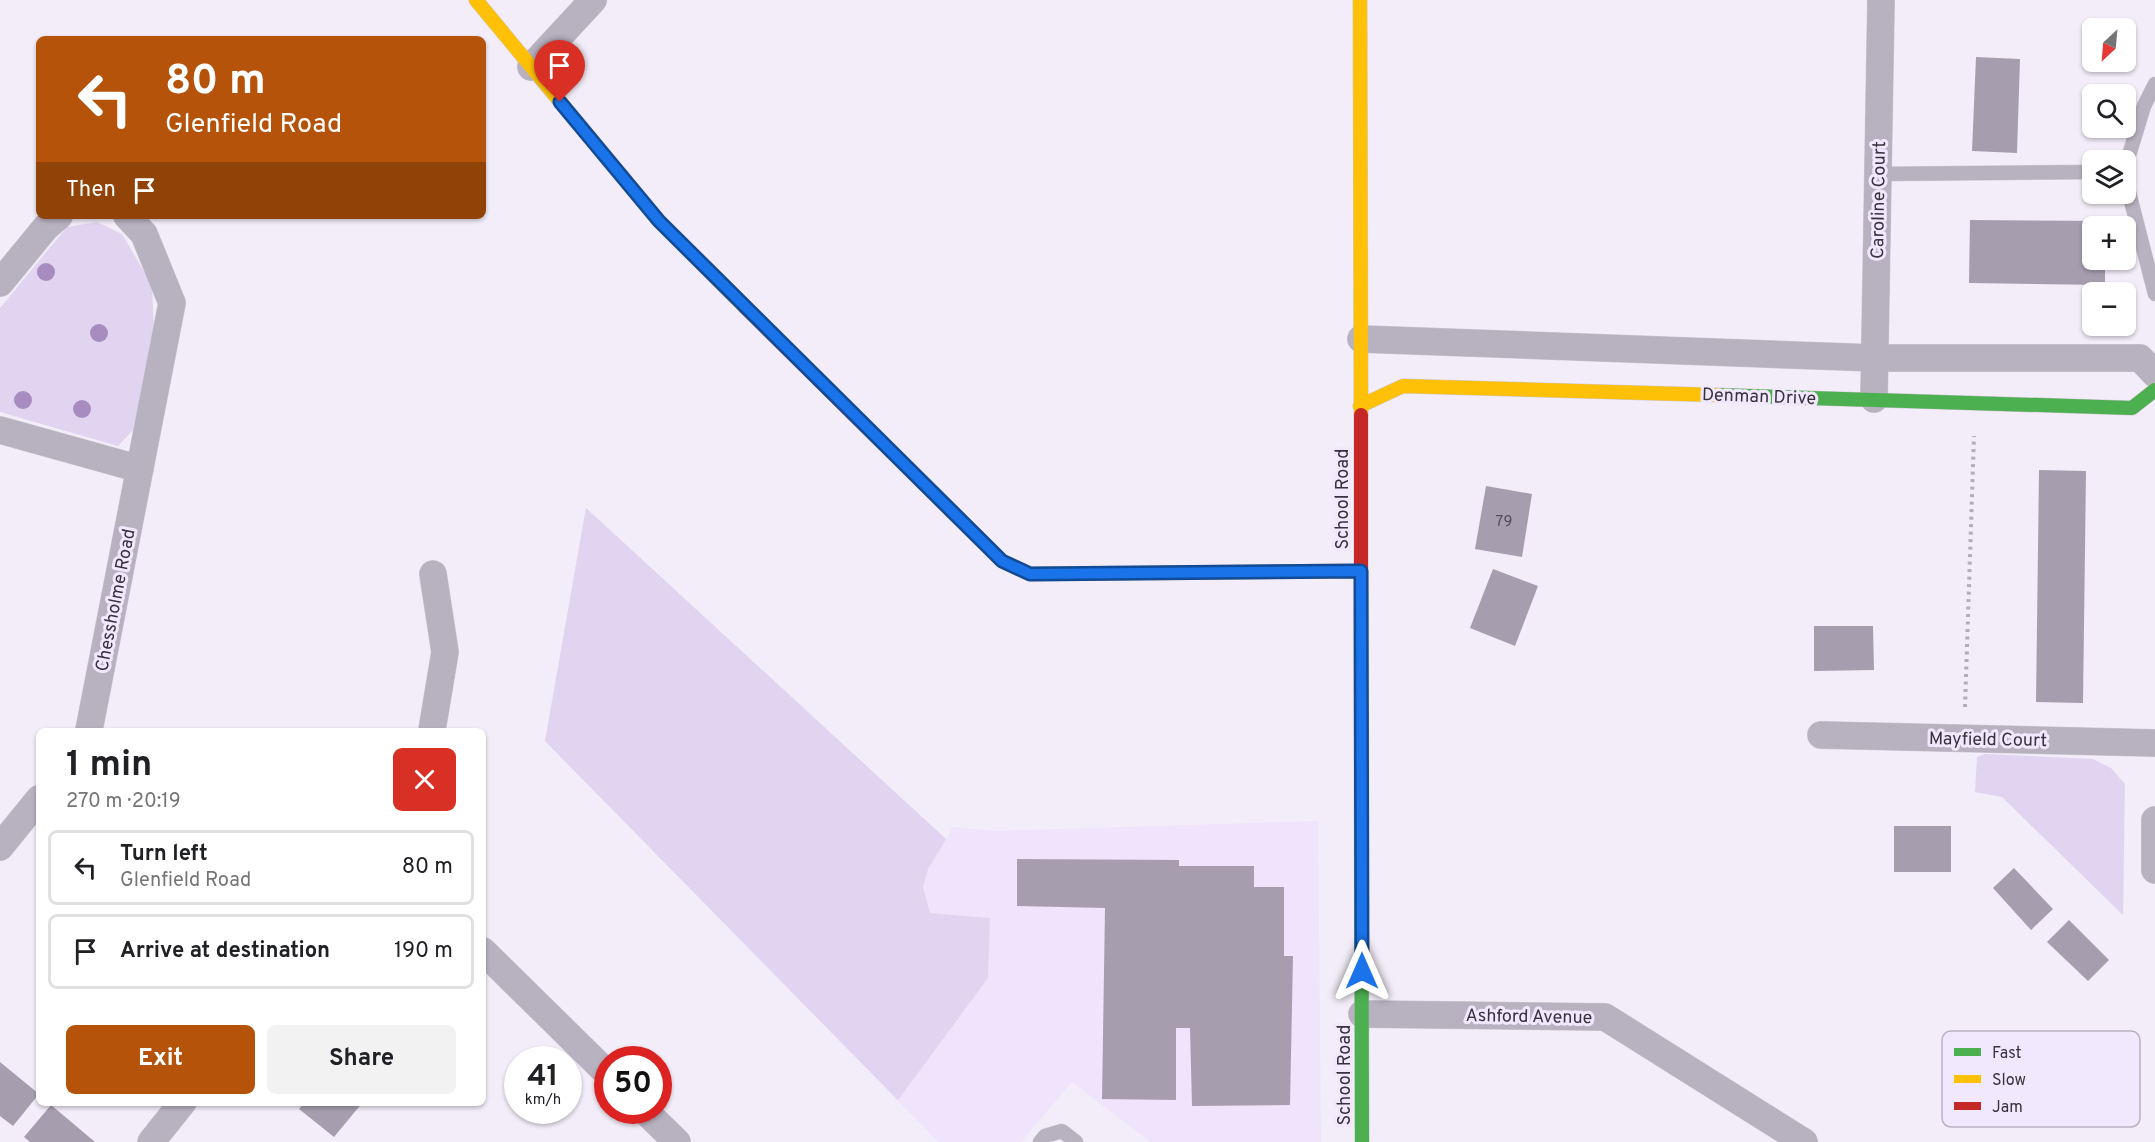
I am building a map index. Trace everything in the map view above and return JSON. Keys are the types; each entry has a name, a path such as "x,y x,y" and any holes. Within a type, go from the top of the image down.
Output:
{"street":[{"path":"476,0 659,221 1002,561 1030,574 1361,571"},
{"path":"531,67 592,0"},
{"name":"School Road","path":"1360,0 1362,1142"},
{"name":"Caroline Court","path":"1874,399 1881,0"},
{"path":"0,283 46,227 55,219"},
{"name":"Chessholme Road","path":"89,728 172,303 144,234 130,219"},
{"path":"1361,339 1875,358 2139,358 2155,374"},
{"name":"Denman Drive","path":"1360,406 1403,386 2133,408 2155,390"},
{"path":"0,430 140,469"},
{"path":"432,728 445,652 433,574"},
{"name":"Mayfield Court","path":"1821,735 2155,743"},
{"path":"0,848 36,803"},
{"path":"2155,820 2155,870"},
{"path":"486,954 594,1060"},
{"name":"Ashford Avenue","path":"1362,1014 1605,1017 1804,1142"},
{"path":"151,1142 180,1106"},
{"path":"658,1124 677,1142"}],"lane":[{"path":"2131,150 2144,106 2155,84"},
{"path":"1878,174 2082,172"},
{"path":"2132,204 2155,294"},
{"path":"1040,1142 1045,1136 1062,1131 1076,1142"}],"path":[{"path":"1964,738 1975,402"}],"shaded area":[{"path":"97,222 122,234 152,285 154,331 135,428 118,446 0,412 0,308 67,227"},
{"path":"586,508 946,839 952,827 995,831 1318,821 1321,1142 1151,1142 1072,1082 1021,1142 938,1142 545,741"},
{"path":"586,508 946,839 928,869 923,887 930,913 990,918 988,978 898,1100 545,741"},
{"path":"1985,754 2093,759 2111,768 2125,784 2123,915 2002,797 1975,792 1977,757"}],"building":[{"path":"1976,57 2020,59 2017,153 1972,151"},
{"path":"1970,220 2082,221 2082,270 2105,270 2105,282 2082,282 2082,285 1969,283"},
{"path":"2039,470 2086,471 2083,703 2036,702"},
{"path":"1486,486 1532,494 1522,557 1475,549"},
{"path":"1493,569 1538,586 1515,646 1470,628"},
{"path":"1814,626 1873,626 1874,670 1814,671"},
{"path":"1894,826 1951,826 1951,872 1894,872"},
{"path":"1017,859 1179,860 1179,866 1254,866 1254,887 1284,887 1284,956 1293,956 1290,1105 1192,1106 1190,1028 1176,1028 1176,1100 1102,1099 1105,908 1017,906"},
{"path":"2014,868 2053,909 2031,930 1993,888"},
{"path":"2069,920 2109,960 2088,981 2047,942"},
{"path":"0,1062 36,1092 36,1098 13,1126 0,1116"},
{"path":"52,1106 95,1142 30,1142 24,1137"},
{"path":"302,1106 360,1106 334,1137 299,1109"}],"traffic: fast":[{"path":"1717,395 2132,408 2155,390"},
{"path":"1361,690 1362,1142"}],"traffic: slow":[{"path":"476,0 659,221 745,307"},
{"path":"1360,0 1361,415"},
{"path":"1360,406 1403,386 1717,395"},
{"path":"1015,567 1030,574 1361,571"}],"traffic: jam":[{"path":"745,307 1002,561 1015,567"},
{"path":"1361,415 1361,690"}],"route":[{"path":"560,102 659,221 1002,561 1030,574 1361,571 1362,971"}]}
